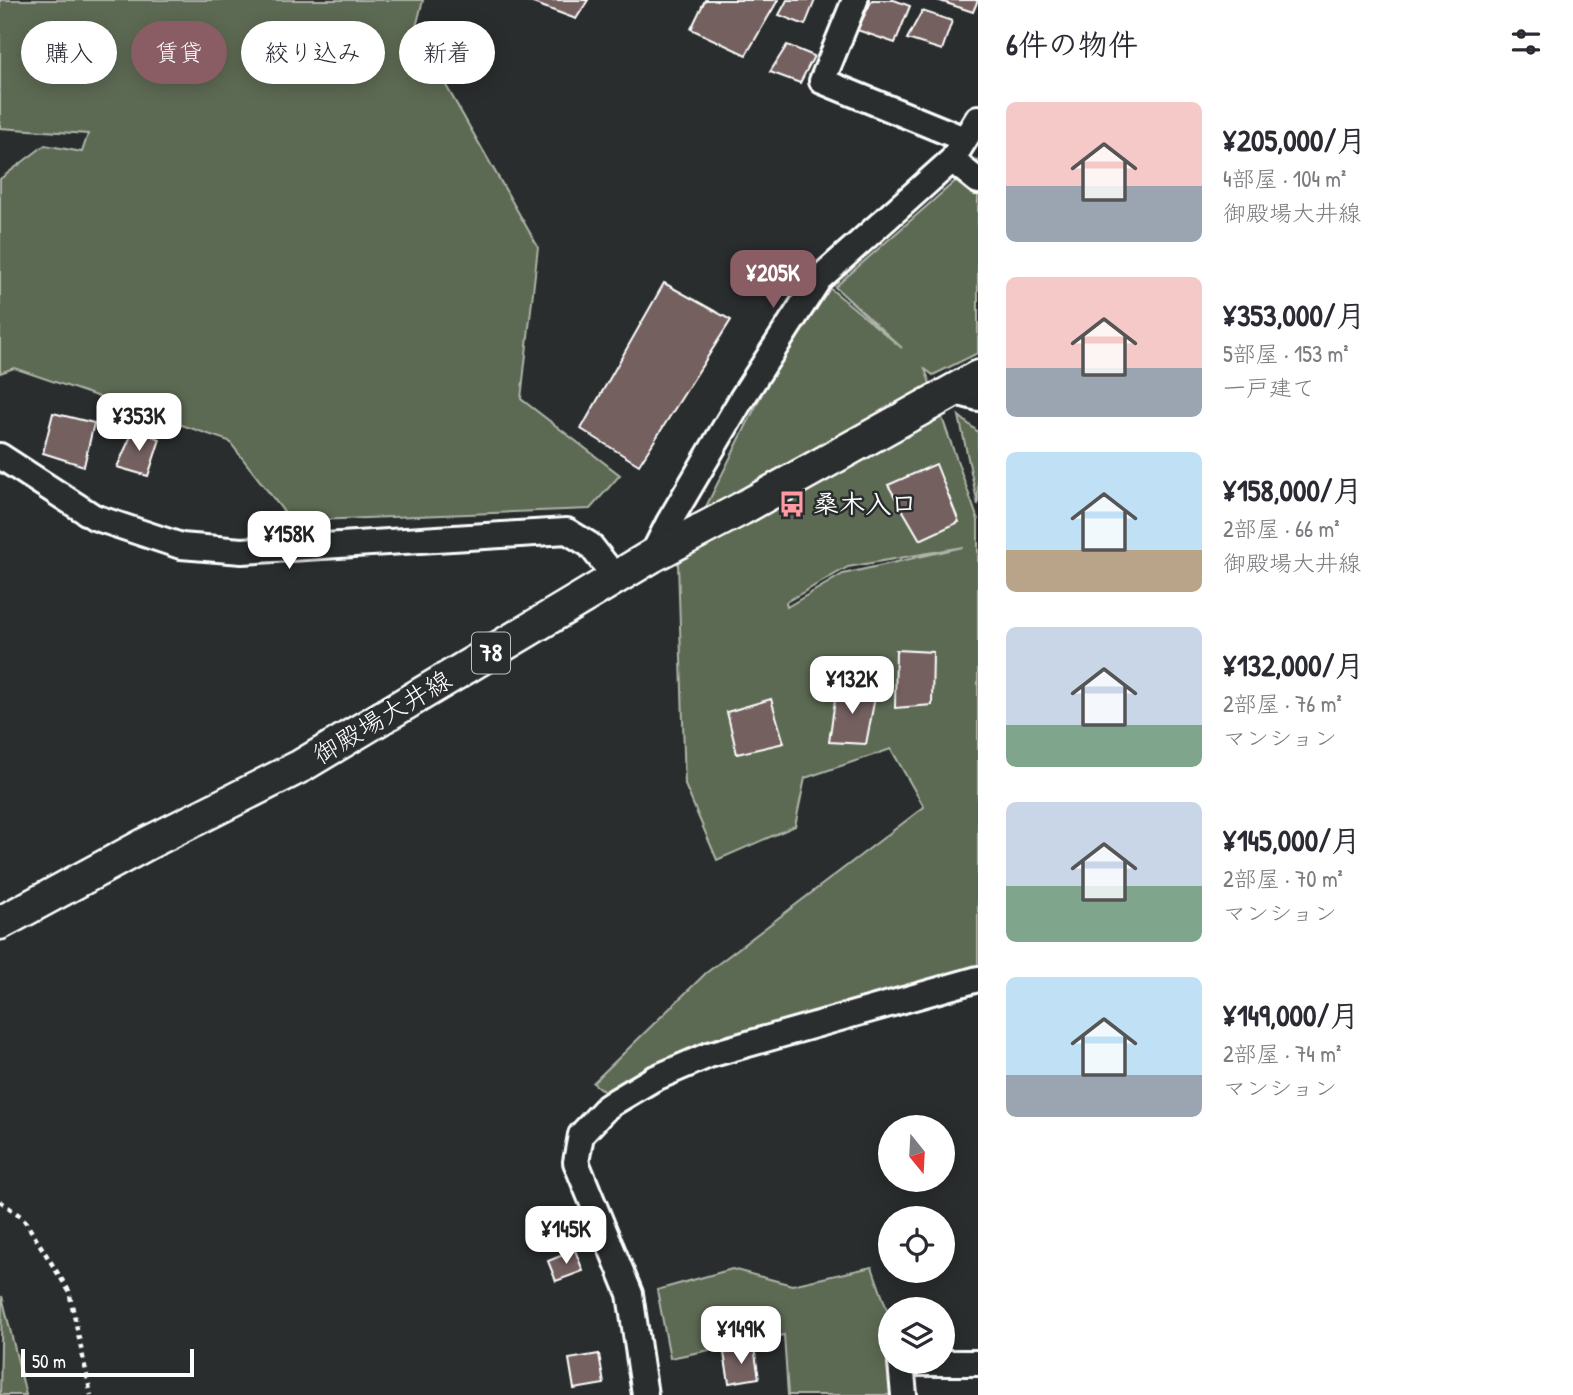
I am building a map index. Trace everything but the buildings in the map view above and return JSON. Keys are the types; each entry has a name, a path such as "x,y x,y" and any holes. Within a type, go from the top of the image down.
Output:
{"main road":[{"name":"御殿場大井線","path":"0,923 301,765 652,556 969,389"}],"street":[{"path":"855,0 822,81 958,150 978,181"},
{"path":"652,556 741,400 820,279 958,150 978,118"},
{"path":"0,456 94,517 181,546 242,551 567,531 590,545 616,578"},
{"path":"645,1395 630,1294 576,1162 581,1135 616,1101 653,1079 709,1055 978,979"},
{"path":"904,1395 901,1363 978,1363"}],"path":[{"path":"0,1201 23,1218 69,1291 91,1395"}],"green space":[{"path":"0,0 423,0 418,21 399,21 399,84 445,84 538,247 521,399 620,475 590,509 291,521 229,441 14,368 0,373 0,179 45,145 82,152 88,134 0,128"},
{"path":"978,161 978,353 933,375 925,369 978,520 978,974 616,1101 593,1083 706,973 924,807 891,749 805,778 795,826 717,860 685,785 678,563 819,279 902,348 835,287","holes":["963,547 843,574 787,607 786,602 848,567"]},
{"path":"959,416 978,432 978,505"},
{"path":"872,1267 883,1297 878,1297 878,1374 909,1374 916,1395 788,1395 784,1335 670,1358 657,1290 732,1269 792,1285"},
{"path":"2,1296 26,1395 0,1395"}],"place":[{"name":"桑木入口","path":"792,504"}]}
